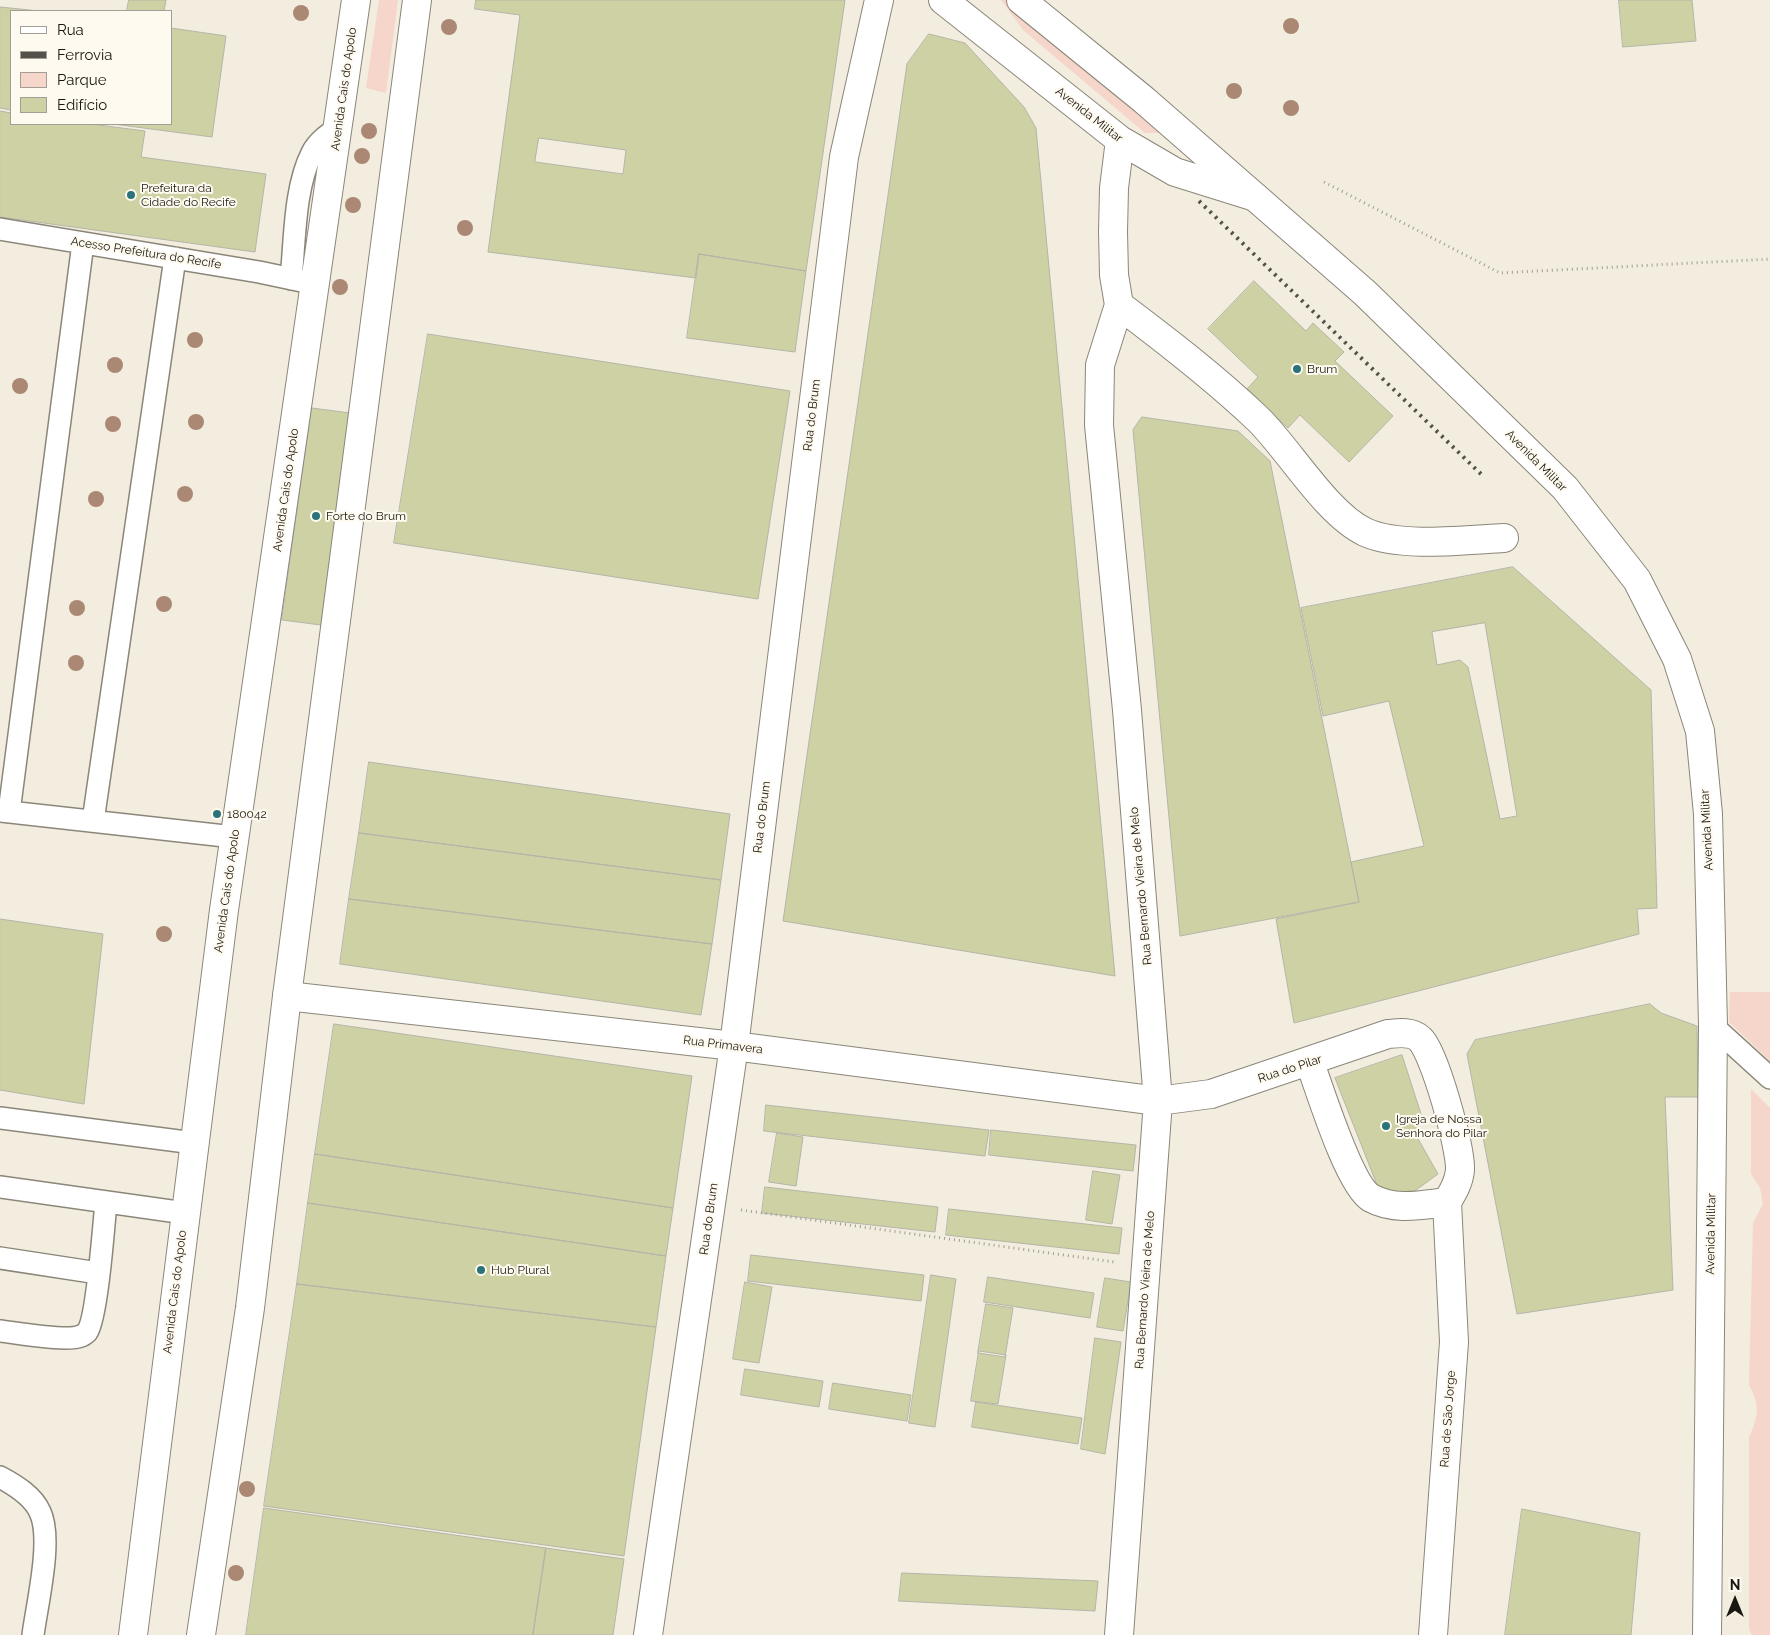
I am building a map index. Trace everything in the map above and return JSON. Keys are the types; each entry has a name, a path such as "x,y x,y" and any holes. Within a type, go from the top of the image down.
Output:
{"street":[{"name":"Avenida Cais do Apolo","path":"133,1635 304,282 339,127 356,0"},
{"path":"201,1635 250,1308 286,996 417,0"},
{"name":"Rua do Brum","path":"648,1635 734,1046 844,157 863,80 879,0"},
{"name":"Avenida Militar","path":"943,0 1120,140 1175,172 1255,197"},
{"name":"Avenida Militar","path":"1020,0 1144,100 1365,293 1564,488 1637,580 1677,659 1700,731 1708,814 1713,1026 1707,1635"},
{"name":"Rua Bernardo Vieira de Melo","path":"1119,1635 1158,1101 1127,710 1099,425 1100,365 1119,305 1114,275 1113,232 1114,188 1120,140"},
{"path":"1119,305 1178,349 1259,421 1341,515 1365,532 1390,540 1504,538"},
{"name":"Rua Primavera","path":"286,996 734,1046 1158,1101"},
{"name":"Rua do Pilar","path":"1158,1101 1211,1094 1310,1063 1388,1034 1403,1032 1419,1037"},
{"name":"Rua de São Jorge","path":"1419,1037 1429,1050 1453,1128 1460,1170 1455,1190 1447,1202 1454,1342 1433,1635"},
{"path":"1310,1063 1355,1180 1370,1197 1402,1207 1447,1202"}],"lane":[{"name":"Acesso Prefeitura do Recife","path":"0,229 304,282"},
{"path":"83,243 5,812 234,837"},
{"path":"93,821 175,258"},
{"path":"1713,1026 1770,1078"},
{"path":"0,1118 194,1142"},
{"path":"0,1187 185,1212"},
{"path":"0,1331 59,1338 79,1337 87,1332 91,1323 106,1202"},
{"path":"0,1258 98,1273"},
{"path":"0,1477 30,1496 40,1512 45,1532 33,1635"}],"path":[{"path":"1324,182 1500,273 1770,259"},
{"path":"711,1206 1146,1267"}],"green space":[{"path":"379,0 398,0 386,93 366,88"},
{"path":"1001,0 1020,0 1173,133 1145,133 1023,30"},
{"path":"1730,992 1770,992 1770,1061 1729,1022"},
{"path":"1751,1089 1770,1108 1770,1635 1752,1635 1749,1629 1749,1437 1755,1423 1757,1411 1755,1399 1749,1385 1753,1223 1763,1204 1760,1188 1751,1174"}],"building":[{"path":"129,0 166,0 164,10 127,10"},
{"path":"476,0 845,0 806,271 699,254 696,278 488,252 520,15 475,9","holes":["539,138 626,150 623,174 535,162"]},
{"path":"1619,0 1692,0 1696,41 1623,47"},
{"path":"0,7 29,10 10,10 10,110 0,108"},
{"path":"172,28 226,36 212,137 121,125 172,125"},
{"path":"929,34 965,43 1024,107 1036,128 1115,976 783,921 907,64"},
{"name":"Prefeitura da Cidade do Recife","path":"0,111 10,113 10,125 99,125 145,131 141,157 266,174 255,252 0,217"},
{"path":"699,254 806,271 795,352 687,338"},
{"name":"Brum","path":"1254,281 1306,331 1313,323 1344,352 1335,361 1393,416 1349,462 1300,415 1288,428 1247,389 1258,377 1208,329"},
{"path":"428,334 790,391 758,599 394,543"},
{"name":"Forte do Brum","path":"312,408 350,413 321,625 282,620"},
{"path":"1142,417 1238,431 1270,461 1359,902 1180,936 1133,430"},
{"path":"1513,567 1651,690 1657,908 1637,909 1639,934 1294,1023 1276,919 1359,902 1351,862 1424,846 1389,701 1323,716 1301,608","holes":["1485,623 1517,816 1500,819 1468,667 1460,660 1437,665 1432,632"]},
{"path":"369,762 730,814 721,880 359,833"},
{"path":"359,833 721,880 712,944 349,899"},
{"path":"349,899 712,944 701,1015 340,964"},
{"path":"0,919 103,934 84,1104 0,1090"},
{"path":"1650,1004 1661,1013 1697,1026 1698,1097 1665,1097 1673,1290 1517,1314 1467,1054 1475,1040"},
{"path":"334,1024 692,1076 673,1208 315,1154"},
{"name":"Igreja de Nossa Senhora do Pilar","path":"1402,1055 1421,1114 1417,1137 1438,1174 1412,1193 1381,1195 1335,1078"},
{"path":"766,1105 989,1130 985,1156 764,1131"},
{"path":"991,1130 1136,1145 1133,1171 989,1155"},
{"path":"777,1133 803,1137 796,1186 769,1182"},
{"path":"315,1154 673,1208 666,1256 308,1203"},
{"path":"1093,1171 1120,1175 1112,1224 1086,1220"},
{"path":"765,1187 938,1207 935,1232 762,1213"},
{"name":"Hub Plural","path":"308,1203 666,1256 656,1327 297,1284"},
{"path":"949,1209 1122,1228 1119,1254 946,1235"},
{"path":"751,1255 924,1275 921,1301 748,1281"},
{"path":"931,1275 956,1279 935,1427 909,1423"},
{"path":"988,1277 1094,1293 1090,1318 984,1302"},
{"path":"1105,1278 1131,1282 1123,1331 1097,1327"},
{"path":"745,1282 772,1287 759,1363 733,1359"},
{"path":"297,1284 656,1327 624,1556 264,1506"},
{"path":"986,1304 1013,1308 1005,1357 978,1353"},
{"path":"1095,1338 1121,1342 1105,1454 1081,1449"},
{"path":"979,1351 1006,1355 998,1404 971,1401"},
{"path":"745,1369 823,1381 819,1407 741,1395"},
{"path":"833,1383 911,1395 907,1421 829,1409"},
{"path":"976,1402 1082,1418 1078,1444 972,1427"},
{"path":"264,1508 546,1548 533,1635 246,1635"},
{"path":"1522,1509 1640,1533 1631,1635 1505,1635"},
{"path":"546,1548 624,1559 613,1635 533,1635"},
{"path":"902,1573 1098,1581 1095,1611 899,1601"}],"railway":[{"path":"1199,201 1483,476"}],"place":[{"name":"Prefeitura da Cidade do Recife","path":"131,195"},
{"name":"Brum","path":"1297,369"},
{"name":"Forte do Brum","path":"316,516"},
{"name":"180042","path":"217,814"},
{"name":"Igreja de Nossa Senhora do Pilar","path":"1386,1126"},
{"name":"Hub Plural","path":"481,1270"}]}
